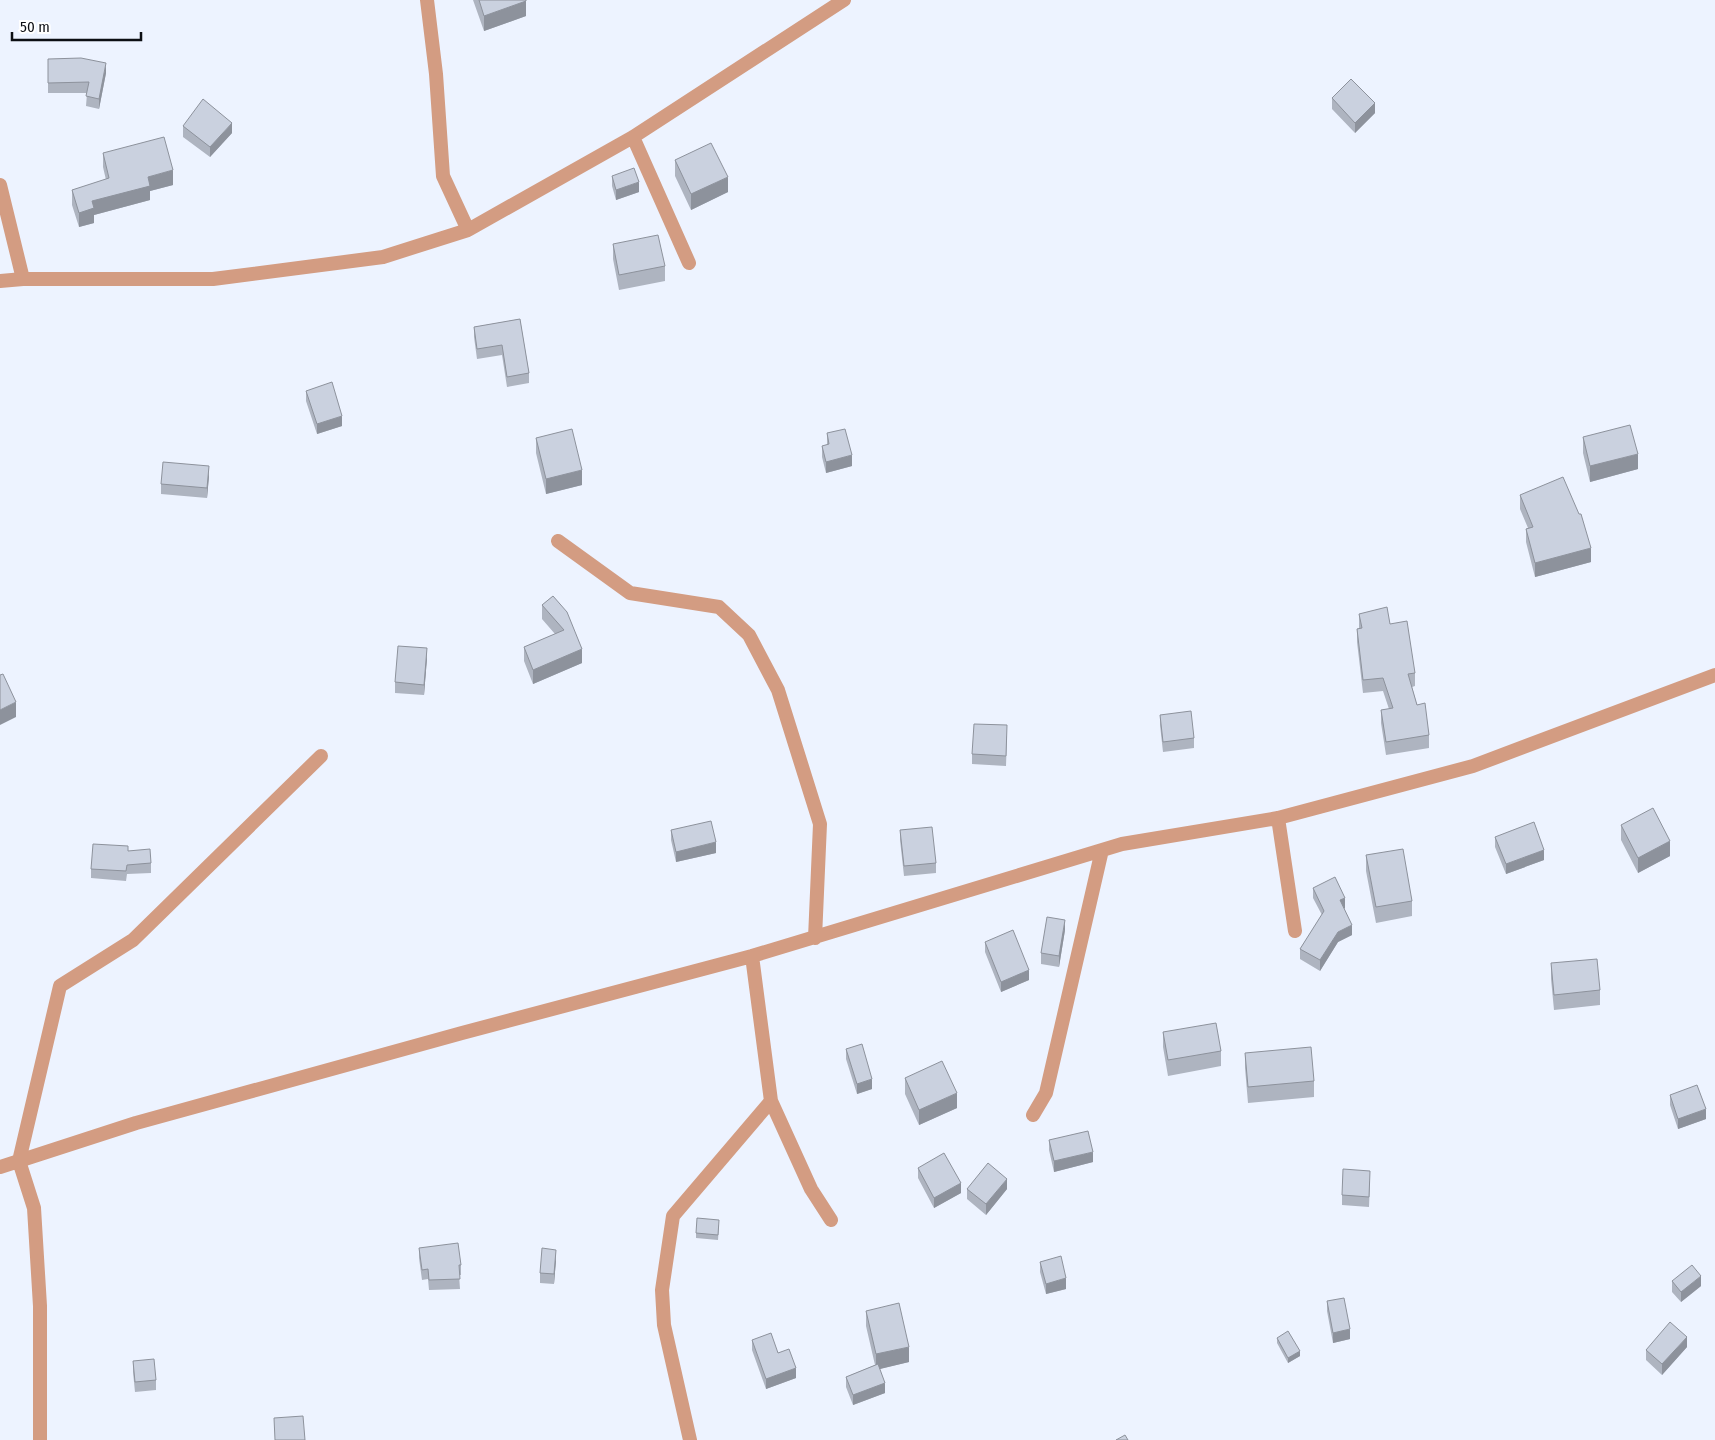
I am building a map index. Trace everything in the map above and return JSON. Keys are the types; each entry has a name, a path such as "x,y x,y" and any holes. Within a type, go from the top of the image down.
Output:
{"street":[{"path":"427,0 436,74 443,176 468,230"},
{"path":"0,281 23,279 213,279 383,257 468,230 633,137 844,0"},
{"path":"633,137 690,263"},
{"path":"0,186 23,279"},
{"path":"558,541 630,593 719,607 749,635 778,690 820,824 815,938"},
{"path":"0,1167 136,1123 815,938 1122,844 1278,818 1473,766 1715,675"},
{"path":"40,1440 40,1306 34,1208 19,1161 60,986 133,940 321,756"},
{"path":"1278,818 1296,931"},
{"path":"1033,1114 1046,1093 1102,850"},
{"path":"752,956 772,1101 811,1189 831,1220"},
{"path":"690,1440 664,1325 662,1290 673,1216 772,1101"}],"building":[{"path":"479,0 526,0 526,1 484,16"},
{"path":"81,58 106,63 99,99 86,96 89,82 48,83 48,59"},
{"path":"1351,79 1375,103 1355,123 1332,98"},
{"path":"203,99 232,123 210,147 183,126"},
{"path":"164,137 173,170 148,177 150,186 92,201 94,208 79,213 72,190 109,178 103,153"},
{"path":"711,143 728,177 691,194 675,160"},
{"path":"634,168 639,182 616,190 612,176"},
{"path":"658,235 665,266 619,275 613,244"},
{"path":"520,319 529,373 507,377 502,345 477,349 474,327"},
{"path":"332,382 342,416 317,424 306,391"},
{"path":"1630,425 1638,454 1590,466 1583,437"},
{"path":"572,429 582,470 546,479 536,438"},
{"path":"845,429 852,455 826,462 822,446 829,444 827,433"},
{"path":"163,462 209,466 207,488 161,484"},
{"path":"1563,477 1579,514 1581,514 1591,548 1535,563 1526,529 1533,527 1520,495"},
{"path":"553,596 567,612 582,649 533,670 524,647 564,630 542,605"},
{"path":"1387,607 1390,624 1407,621 1415,673 1408,674 1417,705 1425,703 1429,735 1386,742 1381,710 1393,708 1383,678 1363,680 1357,629 1362,628 1359,614"},
{"path":"398,646 427,648 424,685 395,682"},
{"path":"3,674 16,702 0,710 0,675"},
{"path":"1191,711 1194,738 1163,742 1160,715"},
{"path":"974,724 1007,725 1006,756 972,754"},
{"path":"1653,808 1670,841 1638,858 1621,825"},
{"path":"711,821 716,842 676,852 671,830"},
{"path":"1534,822 1544,850 1506,864 1495,837"},
{"path":"932,827 936,863 904,866 900,830"},
{"path":"93,844 128,846 128,851 150,849 151,863 127,865 126,871 91,869"},
{"path":"1403,849 1412,901 1376,907 1366,855"},
{"path":"1335,877 1345,898 1340,900 1352,925 1338,932 1320,960 1300,949 1324,911 1313,888"},
{"path":"1047,917 1065,920 1059,956 1041,953"},
{"path":"1013,930 1029,970 1001,982 985,942"},
{"path":"1597,959 1600,990 1554,995 1551,963"},
{"path":"1216,1023 1221,1051 1168,1060 1163,1032"},
{"path":"862,1044 872,1079 857,1084 846,1049"},
{"path":"1311,1047 1314,1081 1248,1087 1245,1053"},
{"path":"942,1061 957,1093 919,1110 905,1078"},
{"path":"1697,1085 1706,1109 1678,1119 1670,1095"},
{"path":"1088,1131 1093,1152 1054,1161 1049,1140"},
{"path":"944,1153 961,1183 934,1198 918,1168"},
{"path":"988,1163 1007,1179 986,1204 967,1189"},
{"path":"1343,1169 1370,1171 1369,1197 1342,1195"},
{"path":"697,1218 719,1220 718,1235 696,1233"},
{"path":"458,1243 461,1265 459,1265 460,1279 429,1280 428,1269 422,1270 419,1248"},
{"path":"542,1248 556,1250 554,1274 540,1273"},
{"path":"1061,1256 1066,1278 1046,1284 1040,1262"},
{"path":"1692,1265 1701,1276 1681,1292 1672,1281"},
{"path":"1344,1298 1350,1329 1333,1333 1327,1301"},
{"path":"899,1303 909,1347 876,1354 866,1311"},
{"path":"1670,1322 1687,1337 1662,1364 1646,1350"},
{"path":"1288,1331 1300,1351 1288,1358 1277,1338"},
{"path":"771,1333 778,1353 789,1349 796,1368 766,1379 752,1340"},
{"path":"154,1359 156,1380 135,1382 133,1361"},
{"path":"878,1364 885,1383 853,1395 846,1377"},
{"path":"303,1416 305,1440 275,1440 274,1418"},
{"path":"1125,1435 1128,1440 1116,1440"}]}
